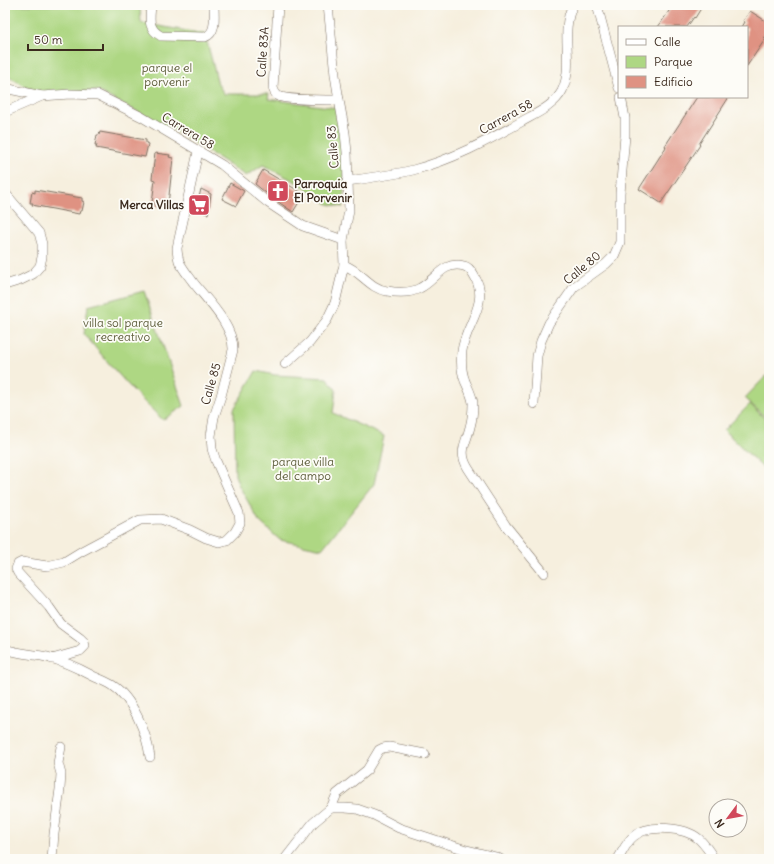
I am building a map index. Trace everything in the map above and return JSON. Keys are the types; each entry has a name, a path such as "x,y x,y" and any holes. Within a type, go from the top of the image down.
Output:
{"street":[{"path":"151,5 151,27 161,36 205,37 210,36 213,30 214,5"},
{"name":"Calle 83A","path":"278,5 273,88 275,93 281,97 315,100 338,100"},
{"name":"Calle 83","path":"285,364 310,342 327,320 335,303 344,265 343,240 349,211 347,152 345,133 338,100 328,5"},
{"name":"Carrera 58","path":"347,181 413,170 439,162 477,147 542,110 561,93 568,72 566,44 568,16 573,5"},
{"path":"597,5 618,84"},
{"name":"Carrera 58","path":"5,87 42,96 70,94 98,95 142,117 198,152 222,165 267,202 303,226 343,240"},
{"path":"5,112 42,96"},
{"name":"Calle 80","path":"534,404 537,356 541,341 549,323 574,287 606,264 614,256 620,242 620,193 625,136 625,118 621,98"},
{"name":"Calle 85","path":"52,659 80,651 85,646 84,642 61,624 49,607 18,572 16,569 18,564 22,562 47,566 64,562 140,520 161,519 219,542 227,540 235,532 240,523 239,513 212,449 211,436 214,417 221,396 234,342 232,335 224,322 185,272 179,261 177,248 198,152"},
{"path":"5,193 39,233 42,244 42,257 40,266 33,274 5,285"},
{"path":"344,265 355,270 374,286 386,291 396,292 406,292 420,288 431,280 436,273 454,265 462,265 467,267 473,274 477,281 479,300 477,312 466,335 462,351 463,373 473,402 470,428 463,447 464,458 468,468 506,526 519,544 544,573"},
{"path":"5,649 18,654 52,659 73,665 113,685 128,702 140,723 146,738 150,757"},
{"path":"52,859 61,774 58,763 60,747"},
{"path":"285,859 313,823 331,808 337,794 367,770 377,753 383,748 389,747 425,754"},
{"path":"331,808 357,809 374,815 400,828 463,849 500,859"},
{"path":"618,859 633,836 642,830 653,828 679,830 698,838 706,846 714,859"}],"green space":[{"name":"parque el porvenir","path":"5,5 105,5 140,7 141,23 205,34 218,84 224,94 269,94 268,99 337,108 346,153 343,207 328,204 300,184 263,165 246,176 181,134 97,91 37,94 5,74"},
{"name":"villa sol parque recreativo","path":"144,291 184,406 163,420 122,378 84,334 88,306"},
{"name":"parque villa del campo","path":"256,371 275,375 327,378 336,390 333,413 384,436 374,484 322,549 280,540 259,521 238,484 235,475 234,409"},
{"path":"769,373 769,421 745,398"},
{"path":"750,404 769,423 769,462 763,468 724,430"}],"building":[{"path":"673,5 703,5 688,26 659,26"},
{"path":"750,11 769,23 769,29 764,37 766,38 748,65 748,26 743,26 745,22 743,21"},
{"path":"696,98 728,98 699,144 700,145 661,203 639,189 666,147 665,146"},
{"path":"100,132 146,140 146,143 148,144 145,157 96,148 97,145 95,145 97,135 99,135"},
{"path":"155,153 170,155 169,157 173,158 168,205 164,205 164,207 154,206 155,203 152,203 155,180 152,179"},
{"name":"Parroquia El Porvenir","path":"263,170 304,194 293,212 255,184"},
{"path":"230,183 244,191 236,206 222,199"},
{"path":"201,189 211,194 208,214 196,210"},
{"path":"35,190 82,198 82,201 84,202 82,211 80,211 79,214 32,205 33,203 30,203 32,192 35,193"}],"place":[{"name":"Parroquia El Porvenir","path":"278,191"},
{"name":"Merca Villas","path":"199,205"}]}
